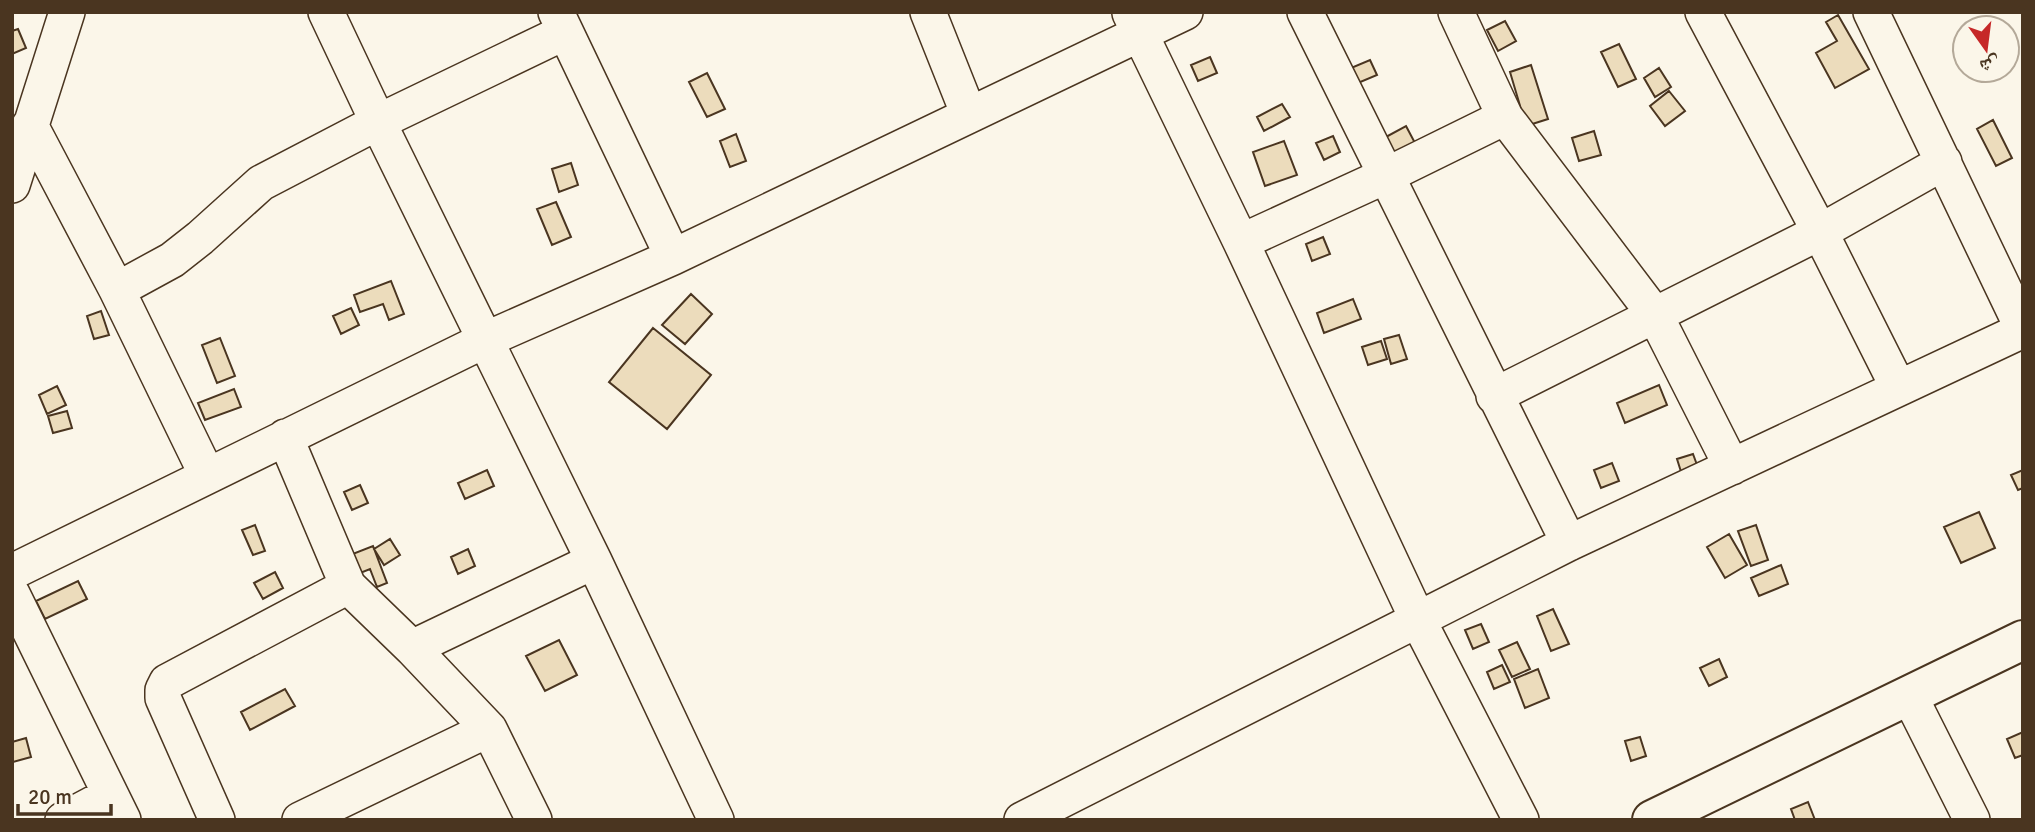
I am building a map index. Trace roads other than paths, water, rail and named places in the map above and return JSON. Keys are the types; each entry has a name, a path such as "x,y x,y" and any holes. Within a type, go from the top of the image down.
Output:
{"main road":[{"path":"1652,820 2023,640"}],"street":[{"path":"12,185 67,12"},
{"path":"326,12 594,561 716,820"},
{"path":"928,12 969,115"},
{"path":"12,572 485,340 673,257 969,115 1135,23 1185,12"},
{"path":"1305,12 1569,544"},
{"path":"1455,12 1505,117 1655,315 1732,467"},
{"path":"1022,820 1569,544 2023,330 1871,12"},
{"path":"1717,17 1898,387"},
{"path":"117,290 172,260 261,183 561,22 673,257"},
{"path":"1135,23 1418,620 1521,820"},
{"path":"1241,242 1505,117"},
{"path":"30,124 117,290 207,475"},
{"path":"1494,396 1821,232 1944,162"},
{"path":"285,437 348,586 489,729 534,820"},
{"path":"412,648 594,561"},
{"path":"217,820 163,698 167,682 348,586"},
{"path":"12,594 116,808 63,820"},
{"path":"1909,695 1972,820"},
{"path":"300,820 489,729"}]}
